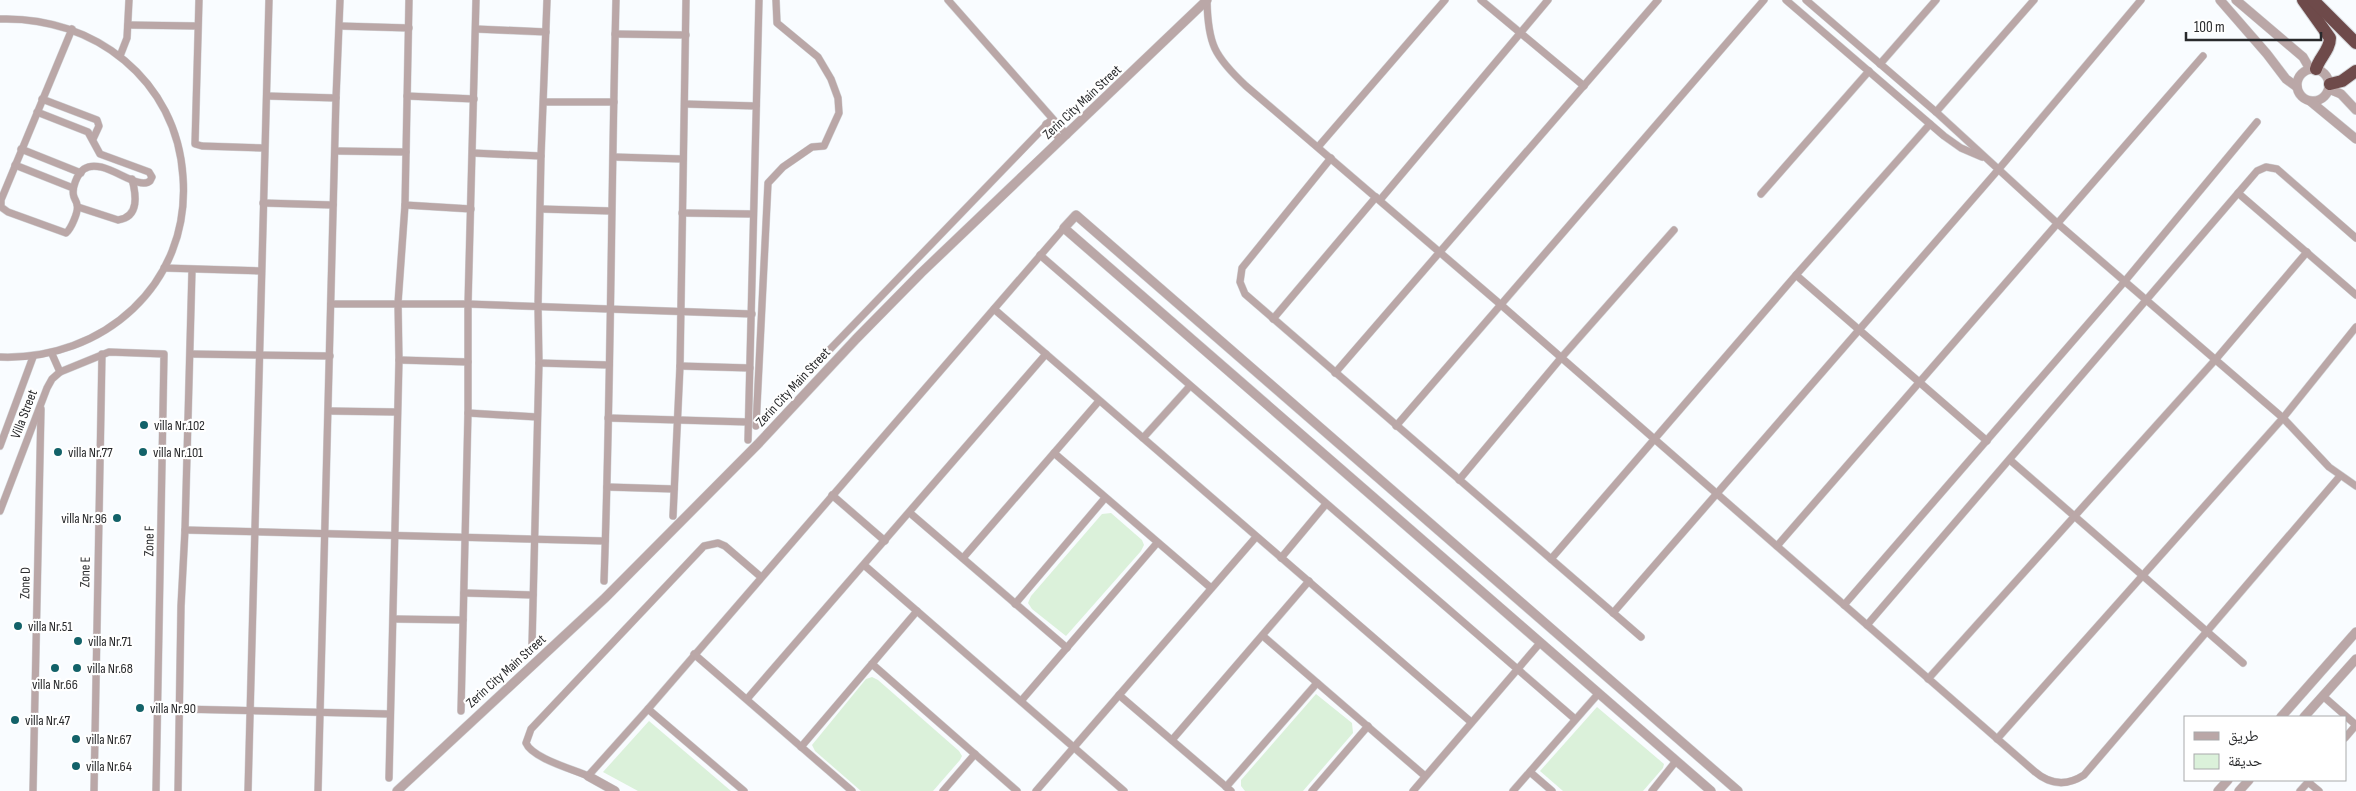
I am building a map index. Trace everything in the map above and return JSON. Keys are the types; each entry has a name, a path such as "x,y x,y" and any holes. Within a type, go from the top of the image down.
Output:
{"highway":[{"path":"2303,0 2330,38 2329,46 2313,69"},
{"path":"2313,0 2356,43"},
{"path":"2330,86 2342,81 2356,71"}],"street":[{"path":"120,56 125,46 129,0"},
{"path":"198,0 195,144 202,146 264,148"},
{"path":"248,791 269,0"},
{"path":"318,791 340,0"},
{"path":"389,778 396,537 398,303 405,205 409,0"},
{"path":"461,711 468,413 468,304 476,0"},
{"path":"532,645 539,363 538,306 541,156 547,0"},
{"path":"604,580 616,0"},
{"path":"673,516 680,366 686,0"},
{"path":"748,440 759,0"},
{"path":"776,0 777,23 818,57 825,67 838,98 838,114 824,146 812,147 783,168 768,183 756,426 1049,121"},
{"path":"948,0 1064,138"},
{"path":"1207,0 1208,30 1222,60 1246,86 1654,438 2041,778 2058,784 2076,780 2090,768 2340,476"},
{"name":"Zerin City Main Street","path":"397,791 536,663 652,551 758,444 880,314 1207,0"},
{"path":"1318,147 1445,0"},
{"path":"1481,0 1584,86"},
{"path":"1273,319 1548,0"},
{"path":"1335,373 1658,0"},
{"path":"1396,426 1764,0"},
{"path":"1786,0 1930,124 1961,148 1985,158"},
{"path":"1806,0 1936,112 1998,170 2146,301 2284,418 2340,476 2356,486"},
{"path":"1880,64 1936,0"},
{"path":"1936,112 2034,0"},
{"path":"1613,613 1998,170 2141,0"},
{"path":"2220,0 2286,79 2297,87 2302,98 2310,102 2356,139"},
{"path":"2236,0 2303,57 2313,69 2325,74 2330,86 2341,94 2356,110"},
{"path":"0,19 40,20 72,28 99,41 120,56 140,74 157,96 170,120 178,146 184,177 183,208 176,238 164,268 149,292 136,306 106,331 80,345 52,354 0,357"},
{"path":"128,25 197,26"},
{"path":"340,26 409,28"},
{"path":"72,28 1,200 4,210 64,233 69,230 78,206 73,188 85,168 96,166 148,183 152,177 149,172 100,154"},
{"path":"476,29 546,32"},
{"path":"615,34 686,35"},
{"path":"1776,546 2203,56"},
{"path":"2297,87 2300,75 2313,69"},
{"path":"1761,194 1869,71"},
{"path":"2310,102 2320,100 2328,93 2330,86"},
{"path":"267,96 336,98"},
{"path":"407,96 474,99"},
{"path":"42,99 97,120 99,126 93,139"},
{"path":"544,102 614,102"},
{"path":"685,104 756,106"},
{"path":"37,112 88,132 100,154 96,166"},
{"path":"1844,605 2125,281 2257,122"},
{"path":"1551,559 1796,275 1930,124"},
{"path":"21,149 81,173"},
{"path":"336,151 406,152"},
{"path":"473,153 541,156"},
{"path":"614,157 683,159"},
{"path":"1331,158 1242,268 1240,275 1241,288 1251,301 1641,637"},
{"path":"15,165 73,188"},
{"path":"1867,625 2261,168 2277,169 2356,238"},
{"path":"78,206 118,220 124,220 130,215 137,198 132,179"},
{"path":"2238,193 2356,295"},
{"path":"263,203 333,204"},
{"path":"405,205 471,209"},
{"path":"541,209 611,212"},
{"path":"682,213 753,214"},
{"path":"588,776 648,709 1040,254 1076,215 1309,420 1738,791"},
{"path":"1064,228 1711,791"},
{"path":"1459,480 1674,230"},
{"path":"1928,679 2216,359 2307,252"},
{"path":"1040,254 1575,719"},
{"path":"164,268 261,271"},
{"path":"178,791 181,606 186,530 192,270"},
{"path":"1796,275 1987,441"},
{"path":"331,304 468,304 752,314"},
{"path":"994,308 1471,722"},
{"path":"1996,739 2284,418 2356,327"},
{"name":"Zone F","path":"102,354 118,351 150,352 161,353 165,358 156,791"},
{"path":"52,354 60,372 102,354"},
{"name":"Zone E","path":"94,791 102,354"},
{"path":"191,354 330,356"},
{"path":"747,699 1046,354"},
{"path":"0,446 34,356"},
{"path":"399,360 468,362"},
{"path":"539,363 609,365"},
{"path":"680,366 750,368"},
{"name":"Villa Street","path":"0,511 49,384 60,372"},
{"path":"1143,438 1190,386"},
{"path":"963,558 1099,401"},
{"name":"Zone D","path":"33,791 41,405"},
{"path":"329,411 396,412"},
{"path":"468,413 537,417"},
{"path":"608,418 748,422"},
{"path":"1298,432 1309,420"},
{"path":"1054,453 1211,588"},
{"path":"2010,460 2243,663"},
{"path":"607,488 674,489"},
{"path":"832,495 885,541"},
{"path":"1015,604 1105,498"},
{"path":"1281,558 1326,504"},
{"path":"910,513 1067,648"},
{"path":"186,530 605,541"},
{"path":"1036,791 1256,537"},
{"path":"1021,701 1157,543"},
{"path":"615,791 588,776 533,752 526,743 531,729 704,546 711,544 725,546 761,577"},
{"path":"864,565 1124,791"},
{"path":"1172,740 1309,581"},
{"path":"1494,604 1506,590"},
{"path":"464,593 533,595"},
{"path":"801,747 917,611"},
{"path":"394,619 463,620"},
{"path":"2282,716 2356,632"},
{"path":"1263,636 1425,776"},
{"path":"1413,791 1540,643"},
{"path":"694,654 852,791"},
{"path":"2305,716 2356,659"},
{"path":"872,664 1017,791"},
{"path":"1119,695 1229,789 1317,683"},
{"path":"1513,791 1598,694"},
{"path":"2322,696 2345,716"},
{"path":"180,709 390,714"},
{"path":"648,709 744,791"},
{"path":"2346,716 2356,725 2346,737"},
{"path":"1312,791 1368,726"},
{"path":"942,791 975,754"},
{"path":"1652,791 1676,761"},
{"path":"1530,772 1552,791"},
{"path":"2218,791 2227,781"},
{"path":"2239,791 2248,781"},
{"path":"2300,791 2309,781 2319,791"}],"green space":[{"path":"1111,513 1142,540 1144,545 1141,551 1066,636 1032,609 1028,603 1031,596 1102,514"},
{"path":"872,677 878,680 959,751 962,756 933,791 861,791 815,751 812,745 866,679"},
{"path":"1316,694 1352,723 1353,733 1303,791 1245,791 1241,786 1241,780"},
{"path":"1597,707 1664,764 1663,768 1643,791 1563,791 1540,771"},
{"path":"649,721 731,791 638,791 603,772"}],"place":[{"name":"villa Nr.102","path":"144,425"},
{"name":"villa Nr.77","path":"58,452"},
{"name":"villa Nr.101","path":"143,452"},
{"name":"villa Nr.96","path":"117,518"},
{"name":"villa Nr.51","path":"18,626"},
{"name":"villa Nr.71","path":"78,641"},
{"name":"villa Nr.66","path":"55,668"},
{"name":"villa Nr.68","path":"77,668"},
{"name":"villa Nr.90","path":"140,708"},
{"name":"villa Nr.47","path":"15,720"},
{"name":"villa Nr.67","path":"76,739"},
{"name":"villa Nr.64","path":"76,766"}]}
